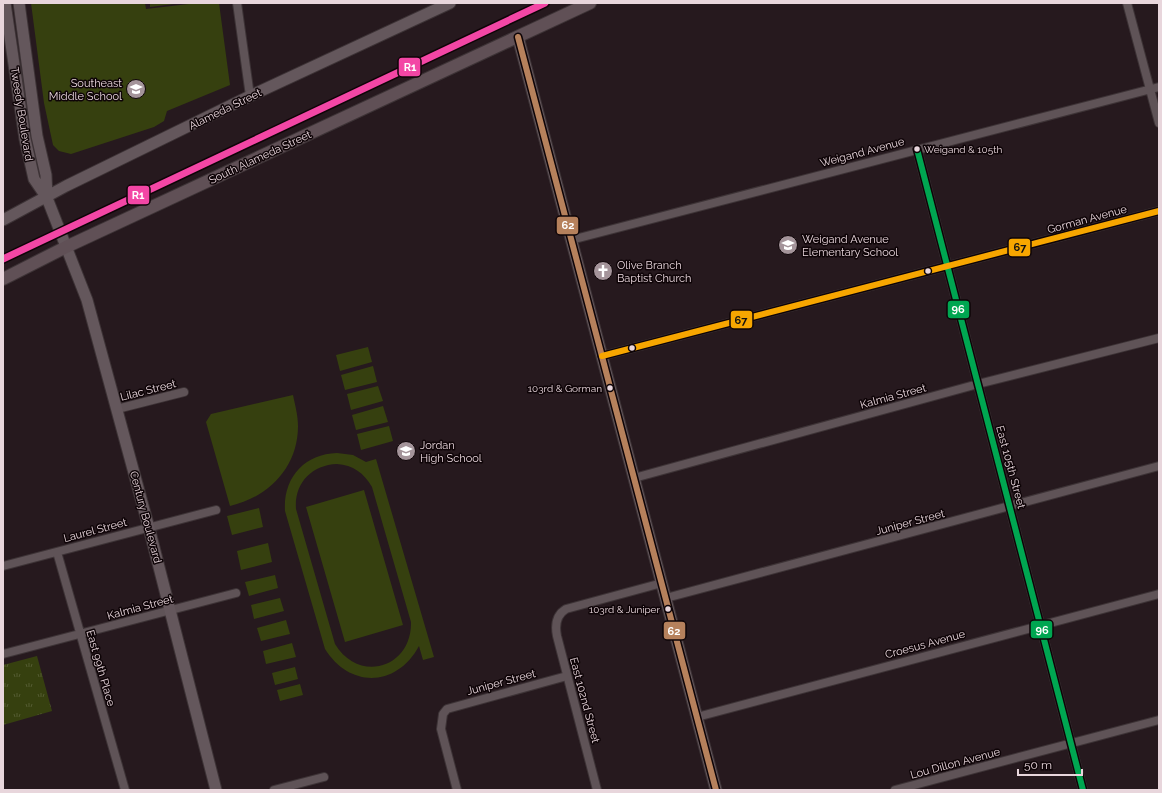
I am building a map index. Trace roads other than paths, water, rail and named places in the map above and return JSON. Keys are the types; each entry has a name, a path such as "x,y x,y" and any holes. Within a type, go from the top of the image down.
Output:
{"main road":[{"path":"518,37 590,3"},
{"name":"South Alameda Street","path":"3,278 65,243 518,37"}],"street":[{"name":"Tweedy Boulevard","path":"5,3 31,170 34,179 47,198 65,243"},
{"name":"Tweedy Boulevard","path":"19,3 37,136 46,175 47,198"},
{"path":"237,3 250,96"},
{"name":"Alameda Street","path":"3,220 250,96 450,3"},
{"path":"1127,3 1159,123"},
{"path":"518,37 716,790"},
{"name":"Weigand Avenue","path":"571,240 1150,88 1159,87"},
{"name":"East 105th Street","path":"917,149 1083,790"},
{"name":"Gorman Avenue","path":"602,356 1159,211"},
{"name":"Century Boulevard","path":"65,243 87,300 149,528 216,790"},
{"name":"Kalmia Street","path":"634,478 978,384 1159,338"},
{"name":"Lilac Street","path":"117,409 184,392"},
{"name":"Juniper Street","path":"666,598 1159,466"},
{"name":"Laurel Street","path":"3,566 216,510"},
{"name":"East 99th Place","path":"57,552 125,790"},
{"name":"East 102nd Street","path":"597,790 557,636 556,626 559,616 566,609 662,583"},
{"name":"Kalmia Street","path":"3,654 236,592"},
{"name":"Croesus Avenue","path":"697,717 1159,594"},
{"name":"Juniper Street","path":"457,790 441,729 443,714 452,707 567,676"},
{"name":"Lou Dillon Avenue","path":"895,790 1159,720"},
{"path":"274,790 324,777"}],"place":[{"name":"Southeast Middle School","path":"136,89"},
{"name":"Weigand & 105th","path":"917,149"},
{"name":"Weigand Avenue Elementary School","path":"788,245"},
{"name":"Olive Branch Baptist Church","path":"603,271"},
{"name":"103rd & Gorman","path":"610,388"},
{"name":"Jordan High School","path":"406,451"},
{"name":"103rd & Juniper","path":"668,609"}]}
